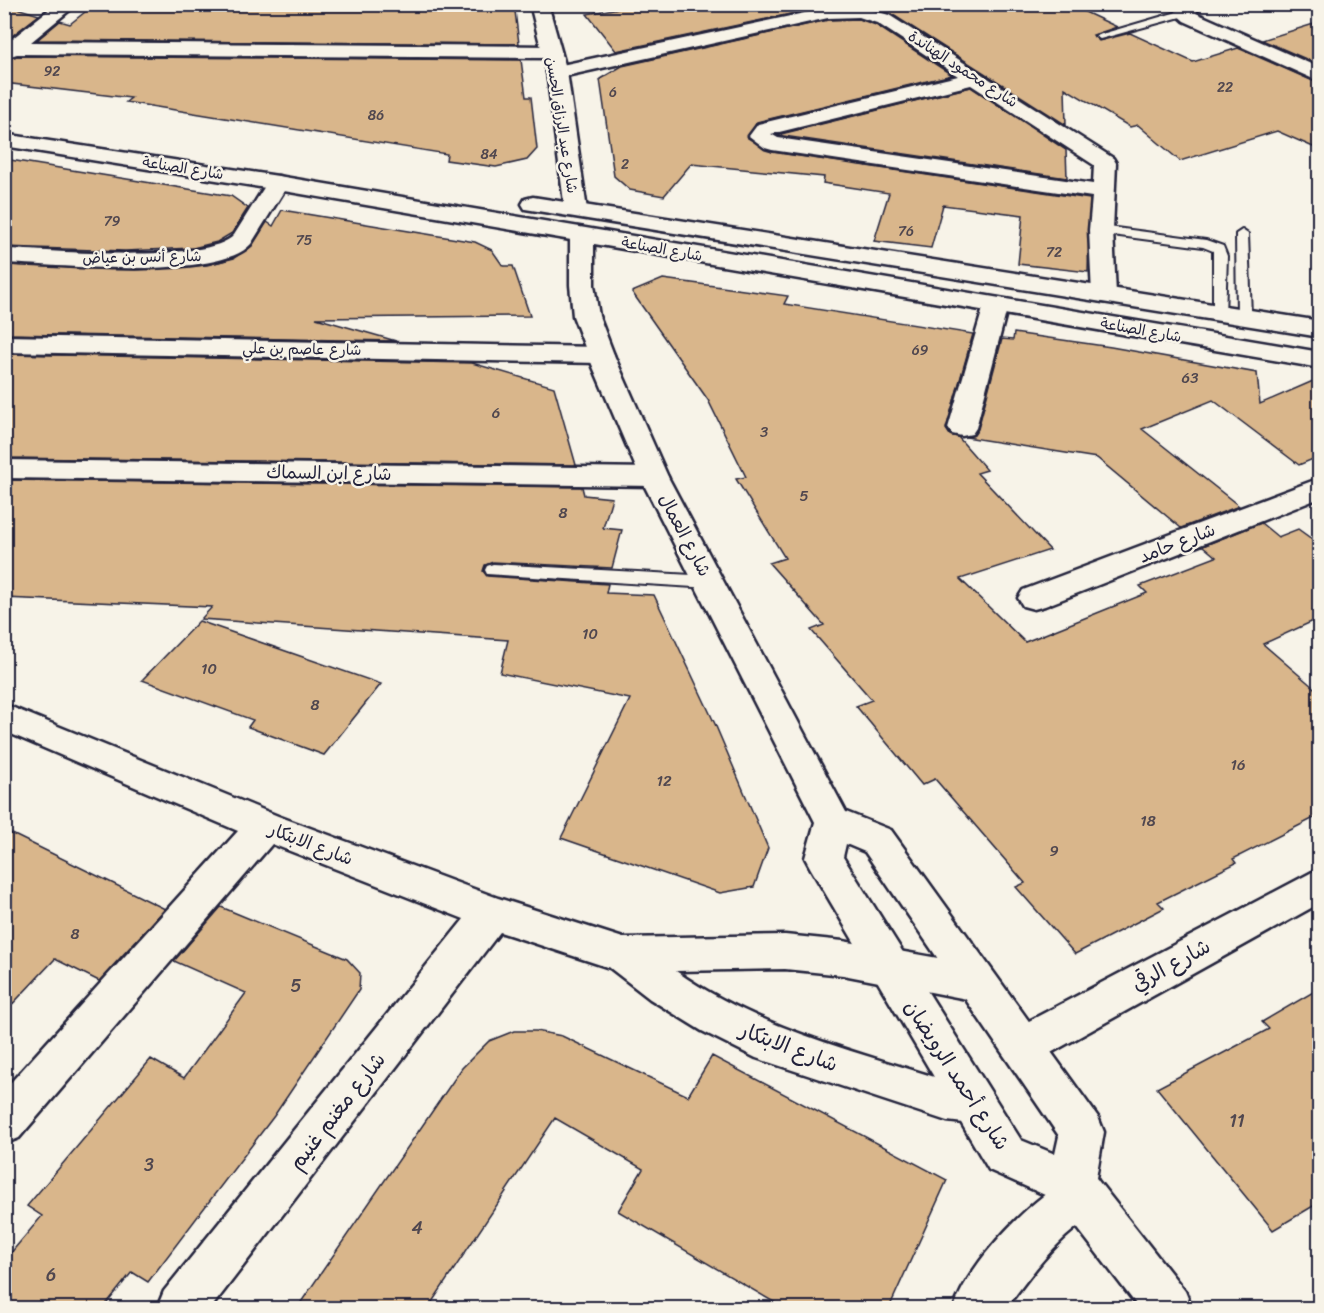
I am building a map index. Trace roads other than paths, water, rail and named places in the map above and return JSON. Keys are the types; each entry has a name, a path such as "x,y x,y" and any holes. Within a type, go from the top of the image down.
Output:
{"street":[{"path":"9,51 68,4"},
{"name":"شارع عبد الرزاق الحسن","path":"539,4 557,72 579,223"},
{"name":"شارع محمود الهناندة","path":"557,72 823,9 860,12 883,19 1102,159 1107,168 1104,192"},
{"path":"1188,9 1320,76"},
{"path":"9,51 551,52"},
{"path":"976,78 783,123 765,128 759,136 772,144 1104,192 1101,230 1104,295"},
{"name":"شارع الصناعة","path":"4,118 471,194"},
{"name":"شارع الصناعة","path":"4,140 278,183 1104,295 1320,329"},
{"name":"شارع أنس بن عياض","path":"4,256 120,260 188,259 223,253 236,247 243,239 278,183"},
{"name":"شارع الصناعة","path":"506,199 579,223 996,305 1320,360"},
{"name":"شارع العمال","path":"579,223 586,316 600,355 654,477 833,822"},
{"path":"962,428 996,305"},
{"name":"شارع عاصم بن علي","path":"4,344 600,355"},
{"name":"شارع ابن السماك","path":"4,469 654,477"},
{"name":"شارع حامد","path":"1034,598 1320,487"},
{"name":"شارع الابتكار","path":"4,717 265,826 492,913 623,955 785,952 887,966 977,983"},
{"path":"887,966 824,858 833,822 878,841 1082,1132 1076,1190 1014,1257 978,1308"},
{"path":"4,1123 265,826"},
{"name":"شارع الرقي","path":"1023,1046 1320,885"},
{"name":"شارع مغنم غنيم","path":"181,1308 492,913"},
{"name":"شارع الابتكار","path":"623,955 664,986 708,1013 771,1044 947,1101 972,1104"},
{"name":"شارع أحمد الرويضان","path":"887,966 1005,1155 1076,1190 1168,1308"}],"lane":[{"path":"1100,36 1188,9"},
{"path":"1101,230 1206,244 1218,249 1221,256 1220,313"},
{"path":"1242,234 1244,316"},
{"path":"494,570 710,582"}]}
